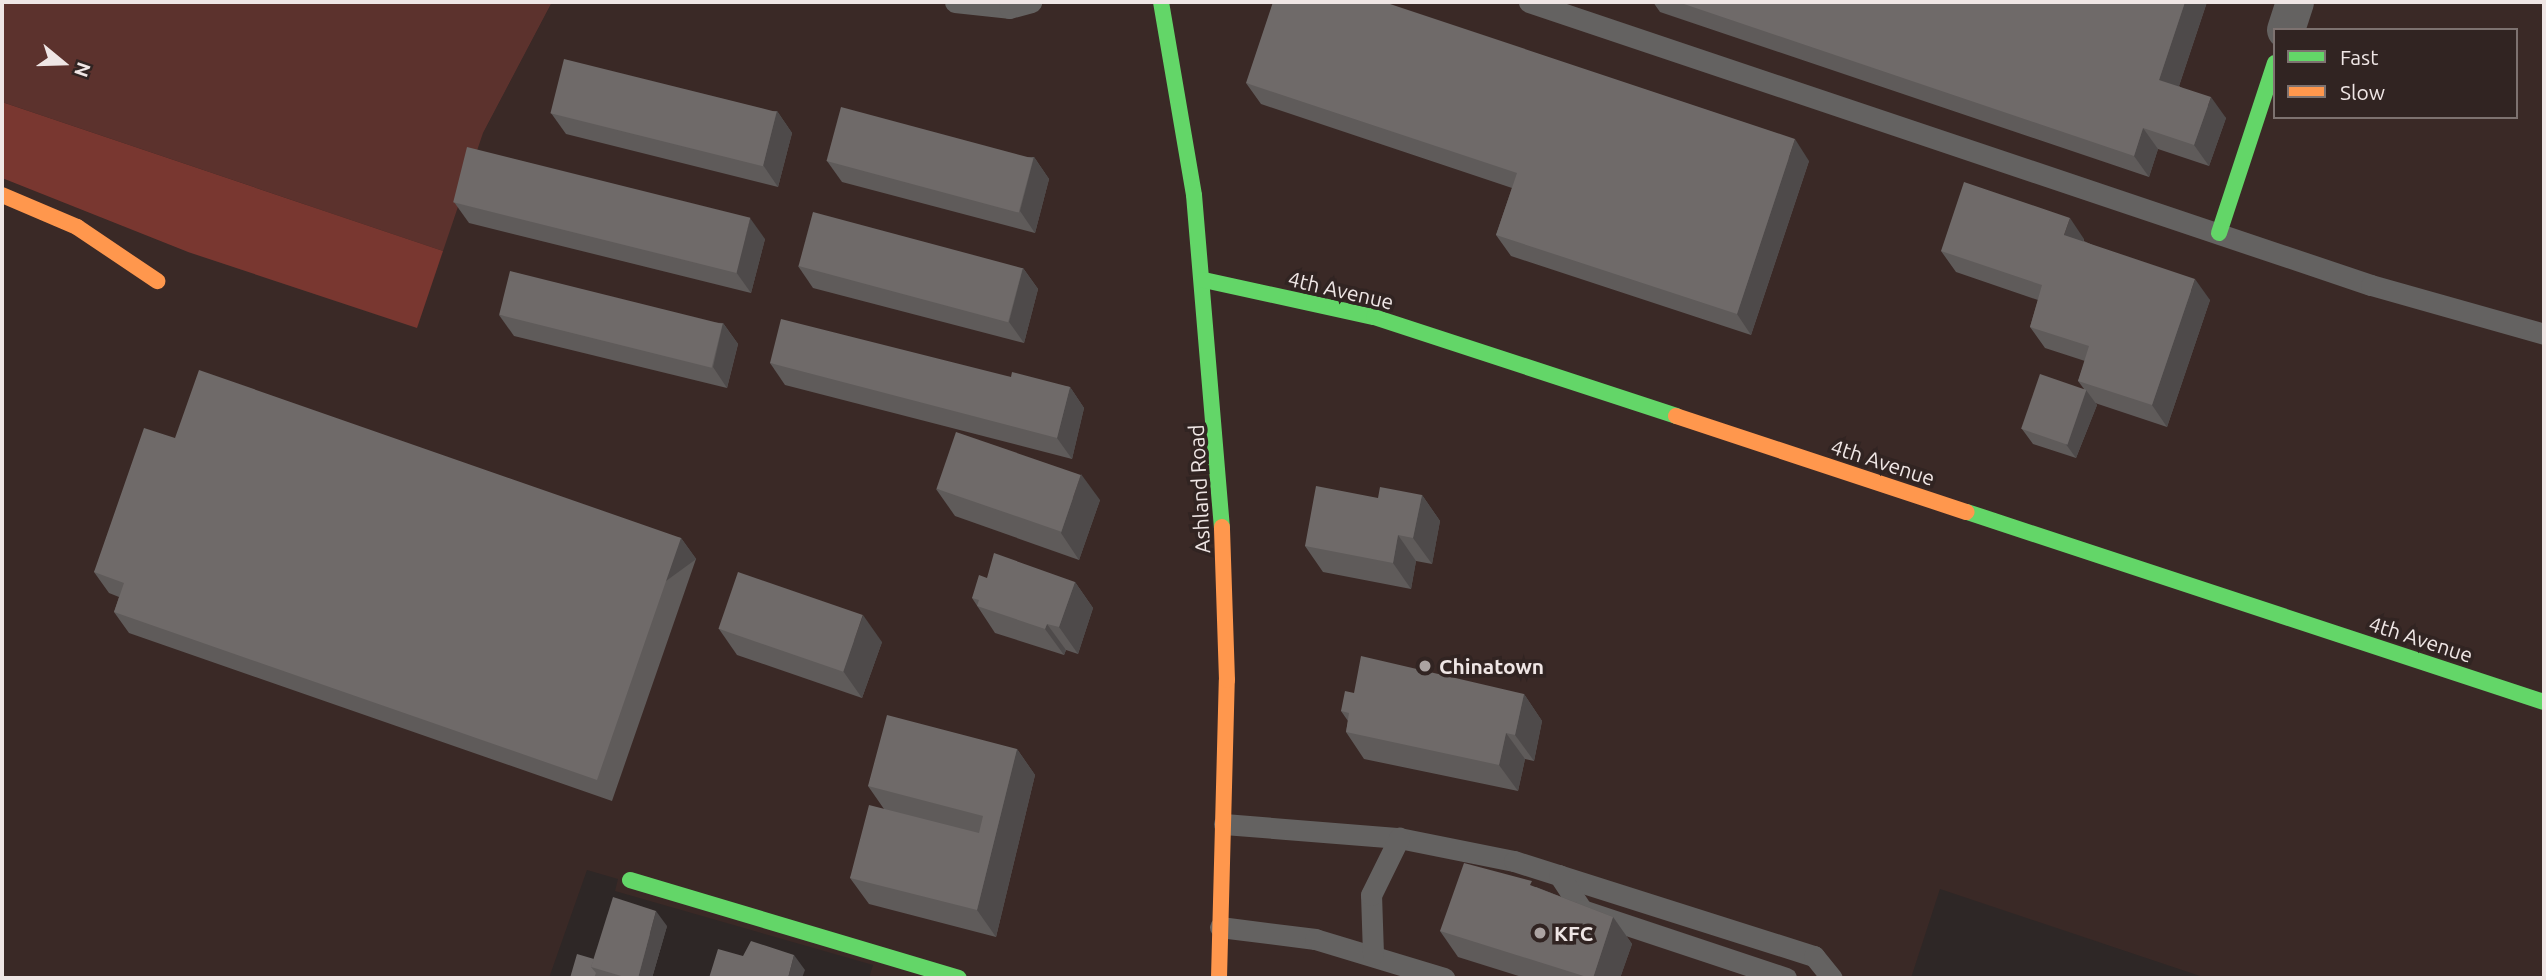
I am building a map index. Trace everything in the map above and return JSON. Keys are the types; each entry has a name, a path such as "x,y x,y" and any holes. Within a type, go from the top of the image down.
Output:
{"street":[{"name":"Ashland Road","path":"1161,2 1184,126 1203,280 1224,546 1224,824 1219,978"},
{"path":"2287,28 2295,2"},
{"path":"2219,233 2273,69"},
{"path":"2,195 77,227 117,250 157,281"},
{"name":"4th Avenue","path":"1203,280 1374,317 2544,702"},
{"path":"630,880 959,978"}],"lane":[{"path":"955,2 1009,8 1031,2"},
{"path":"1529,2 2371,285 2544,334"},
{"path":"1224,824 1399,838 1514,861 1814,956 1832,978"},
{"path":"1373,954 1371,895 1399,838"},
{"path":"1559,875 1582,910 1786,978"},
{"path":"1220,928 1315,939 1373,954 1444,978"}],"shaded area":[{"path":"2,2 552,2 483,133 443,251 2,102"},
{"path":"552,2 2544,2 2544,978 2206,978 1940,889 1911,978 869,978 873,965 615,891 618,879 587,870 549,978 2,978 2,178 188,252 483,133"},
{"path":"2,102 443,251 417,328 188,252 2,178"}],"building":[{"path":"1273,2 1384,2 1795,139 1737,314 1496,235 1517,173 1246,83"},
{"path":"1678,2 2185,2 2159,80 2211,97 2194,145 2143,128 2134,156"},
{"path":"564,59 776,112 763,166 550,113"},
{"path":"841,107 1033,159 1019,213 827,161"},
{"path":"467,147 750,218 737,273 453,202"},
{"path":"1964,182 2070,218 2064,235 2195,279 2152,405 2078,381 2089,346 2030,327 2042,285 1941,251"},
{"path":"813,212 1023,268 1008,322 799,266"},
{"path":"510,271 722,324 712,368 499,315"},
{"path":"781,319 1011,377 1012,372 1070,387 1057,438 770,363"},
{"path":"199,370 681,538 597,780 114,612 124,583 94,572 144,428 175,438"},
{"path":"2040,374 2086,390 2067,445 2021,429"},
{"path":"956,432 1081,475 1061,532 936,489"},
{"path":"1316,486 1378,498 1380,487 1422,495 1413,538 1398,535 1393,563 1305,546"},
{"path":"994,553 1075,582 1059,627 1047,624 1045,629 977,606 979,600 972,598 979,575 987,578"},
{"path":"738,572 863,615 843,672 718,629"},
{"path":"1361,656 1524,694 1515,735 1506,733 1499,765 1346,732 1349,713 1341,711 1345,691 1354,693"},
{"path":"887,715 1017,749 977,910 850,878 869,805 979,833 983,816 868,786"},
{"name":"KFC","path":"1464,863 1532,881 1530,885 1613,917 1593,978 1440,931"},
{"path":"613,897 656,911 638,978 628,978 591,967"},
{"path":"751,941 794,955 788,978 709,978 718,949 743,956"},
{"path":"577,954 594,959 591,967 596,973 594,978 570,978"}],"traffic: fast":[{"path":"1161,2 1194,195 1222,527"},
{"path":"2219,233 2273,69"},
{"path":"1204,280 1374,317 1676,416"},
{"path":"1967,512 2544,702"},
{"path":"630,880 959,978"}],"traffic: slow":[{"path":"2,195 77,227 157,281"},
{"path":"1676,416 1967,512"},
{"path":"1219,978 1227,680 1222,527"}],"place":[{"name":"Chinatown","path":"1425,666"},
{"name":"KFC","path":"1540,933"}]}
